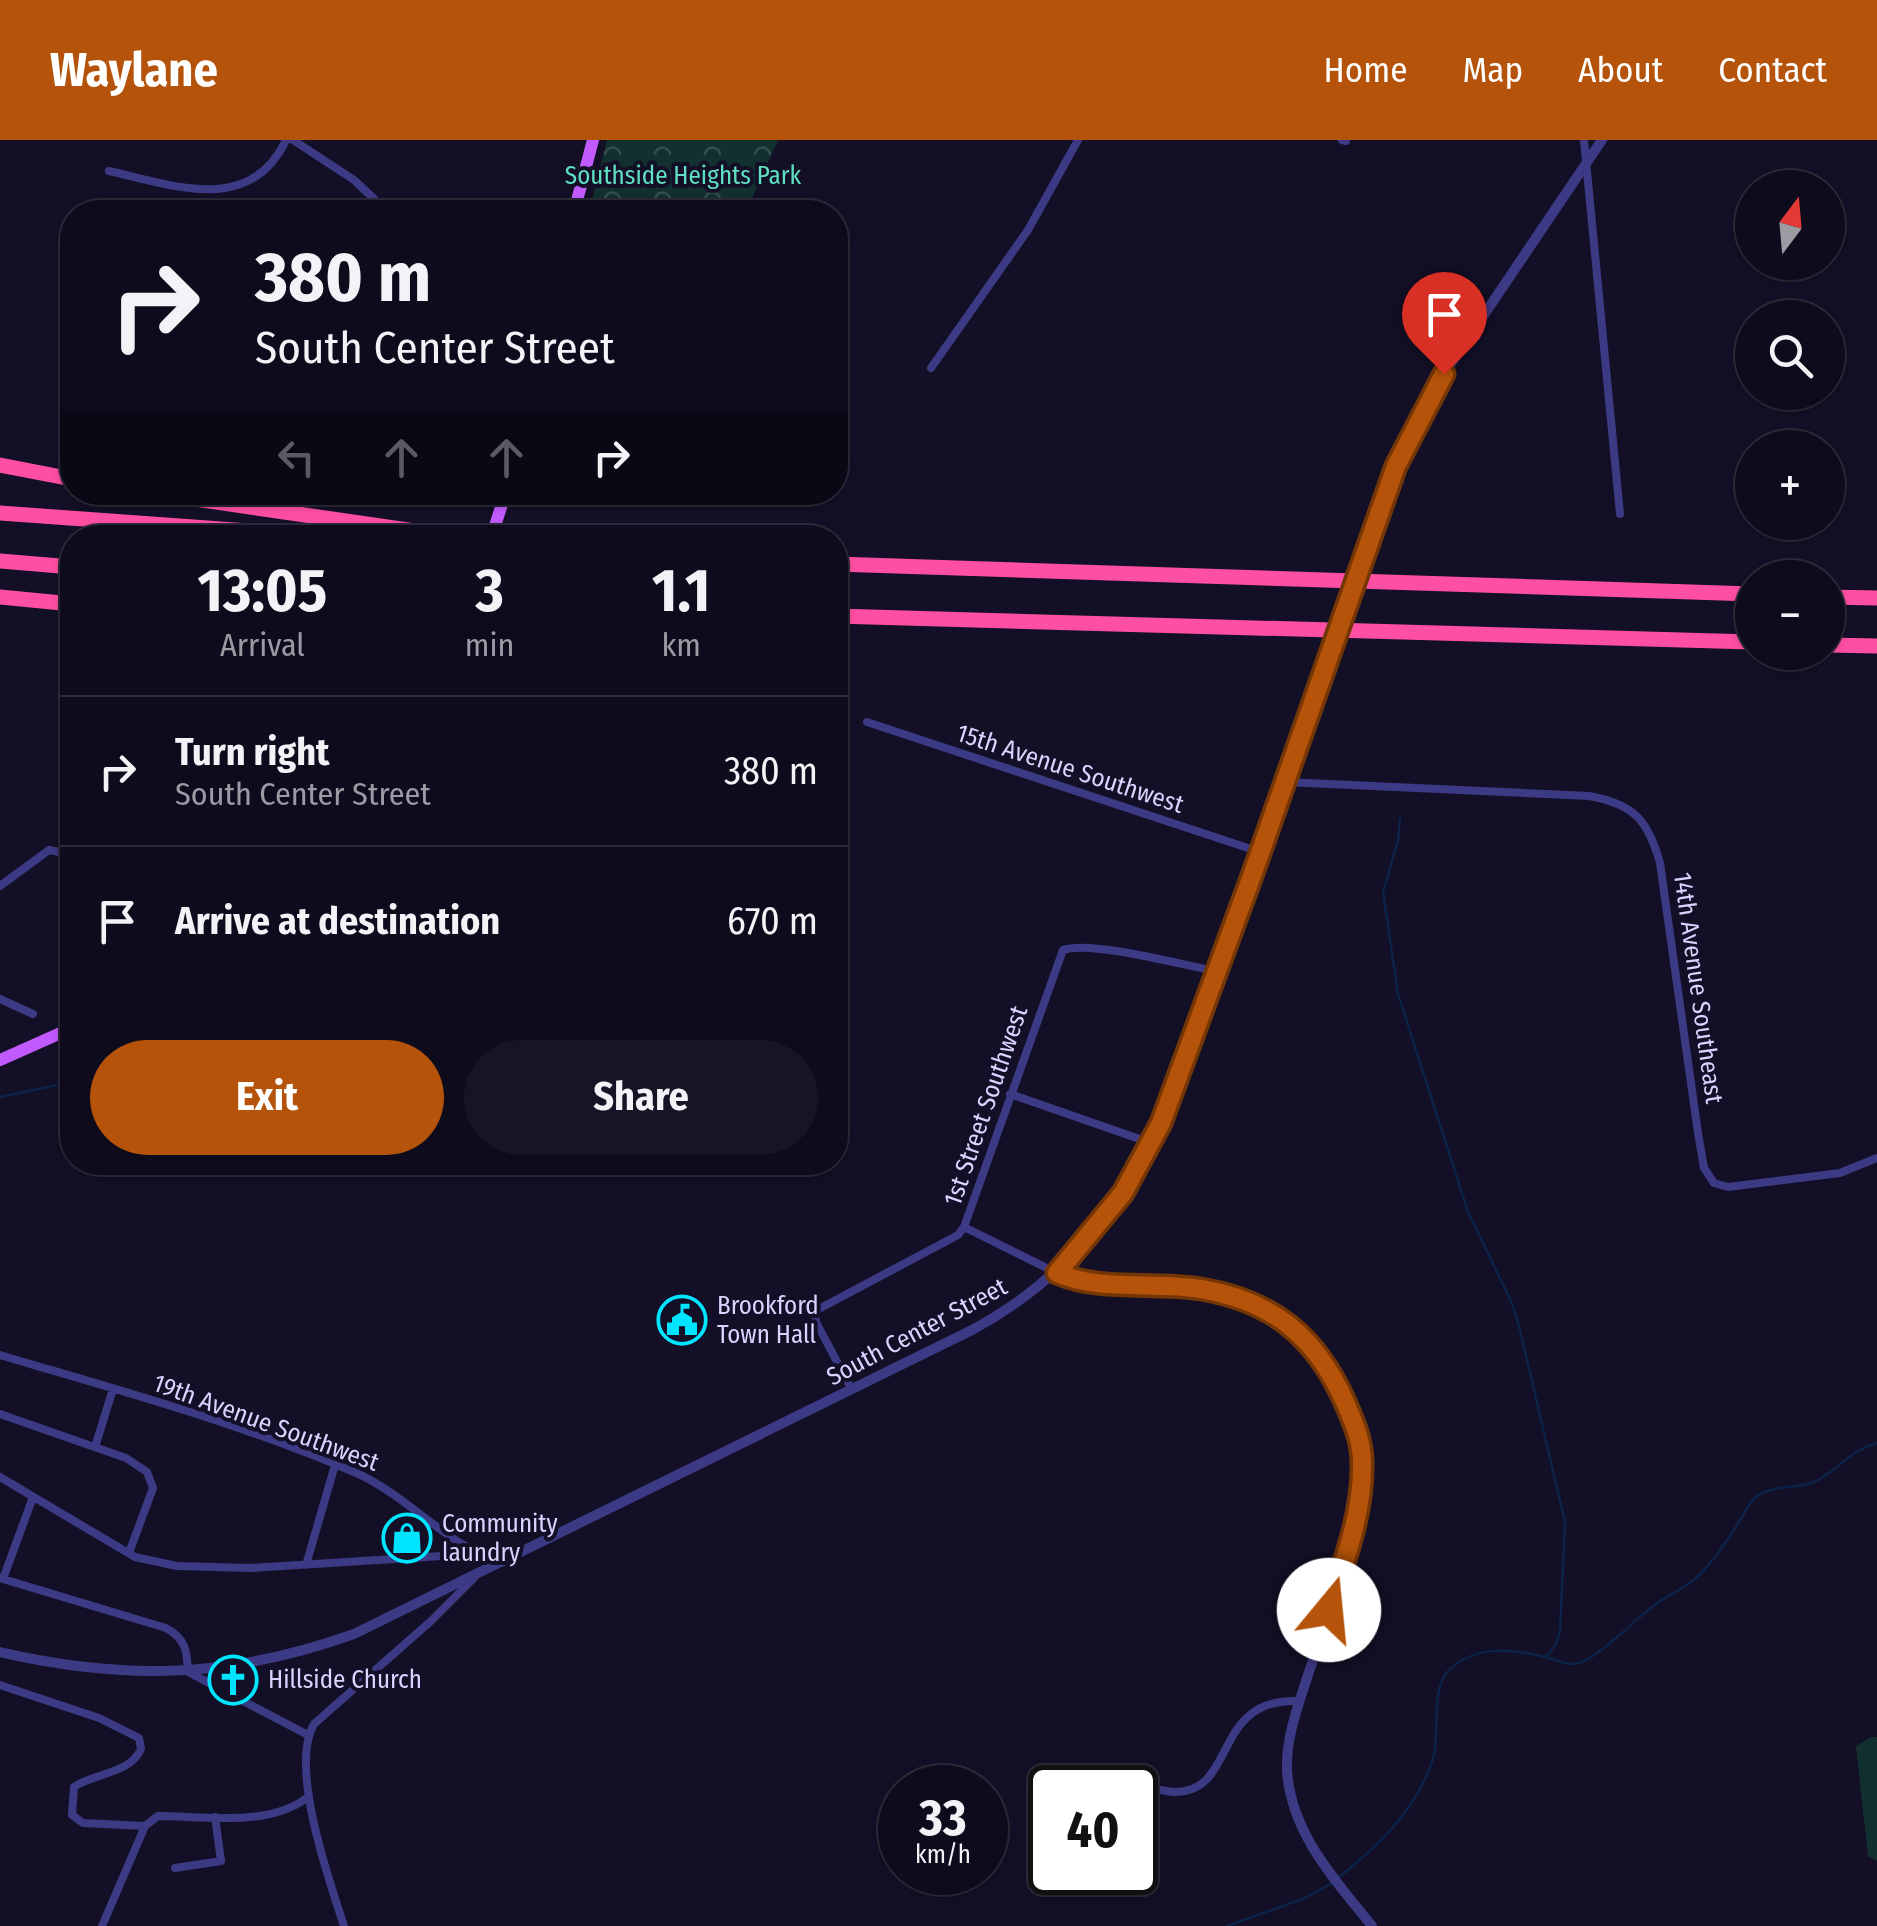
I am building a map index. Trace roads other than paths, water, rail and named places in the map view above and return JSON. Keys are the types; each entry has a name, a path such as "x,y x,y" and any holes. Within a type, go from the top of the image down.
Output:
{"highway":[{"path":"0,464 60,477"},
{"path":"237,505 374,525"},
{"path":"0,513 166,525"},
{"path":"0,561 60,566"},
{"path":"848,564 1735,593"},
{"path":"1845,597 1877,598"},
{"path":"0,598 60,604"},
{"path":"0,606 60,605"},
{"path":"848,616 1735,642"},
{"path":"1845,645 1877,646"}],"main road":[{"path":"577,200 593,140"},
{"path":"0,1060 60,1033"}],"street":[{"path":"109,172 203,190 226,189 247,183 264,172 290,140 354,180 375,200"},
{"path":"931,368 1028,230 1078,140"},
{"path":"1584,140 1620,514"},
{"name":"South Center Street","path":"0,1652 102,1670 188,1672 247,1664 326,1644 376,1625 474,1578 990,1320 1057,1273 1113,1207 1151,1143 1260,852 1396,466 1418,419 1444,374 1602,140"},
{"name":"15th Avenue Southwest","path":"867,722 1260,852"},
{"name":"14th Avenue Southeast","path":"1285,782 1554,794 1610,800 1626,806 1652,836 1660,863 1698,1133 1704,1168 1714,1183 1728,1187 1840,1173 1877,1158"},
{"path":"0,886 53,850 60,855"},
{"name":"1st Street Southwest","path":"964,1228 1059,955 1070,948 1215,971"},
{"path":"0,1000 32,1014"},
{"path":"1010,1094 1151,1143"},
{"path":"852,1390 816,1322 815,1311 958,1235 964,1228 1057,1273 1090,1282 1198,1288 1245,1300 1302,1335 1334,1379 1360,1437 1361,1490 1350,1542 1300,1701 1288,1758 1294,1807 1313,1848 1372,1926"},
{"name":"19th Avenue Southwest","path":"0,1355 224,1424 335,1465 380,1485 474,1554 502,1563"},
{"path":"95,1447 113,1389"},
{"path":"0,1414 139,1464 152,1480 129,1553"},
{"path":"306,1565 335,1465"},
{"path":"0,1477 129,1553 157,1563 206,1568 474,1554"},
{"path":"32,1497 2,1579 166,1628 182,1639 188,1672 308,1735"},
{"path":"344,1926 322,1858 309,1796 308,1735 314,1724 474,1578"},
{"path":"0,1685 99,1718 139,1738 141,1750 129,1764 85,1779 74,1787 71,1808 76,1820 83,1823 145,1826"},
{"path":"1158,1788 1192,1789 1211,1774 1246,1714 1268,1703 1300,1701"},
{"path":"102,1926 145,1826 158,1816 216,1817 270,1812 309,1796"},
{"path":"175,1868 221,1861 216,1817"}],"waterway":[{"path":"1400,819 1383,892 1398,994 1468,1212 1519,1326 1565,1522 1560,1631 1547,1656"},
{"path":"0,1097 60,1084"},
{"path":"1338,1878 1394,1826 1416,1796 1432,1762 1440,1687 1451,1668 1472,1655 1496,1651 1533,1654 1571,1664 1588,1659 1652,1607 1697,1577 1755,1498 1770,1490 1813,1483 1860,1450 1877,1443"},
{"path":"1227,1926 1305,1898 1332,1883"}],"place":[{"name":"Brookford Town Hall","path":"682,1320"},
{"name":"Community laundry","path":"407,1538"},
{"name":"Hillside Church","path":"233,1680"}],"park label":[{"name":"Southside Heights Park","path":"683,176"}]}
